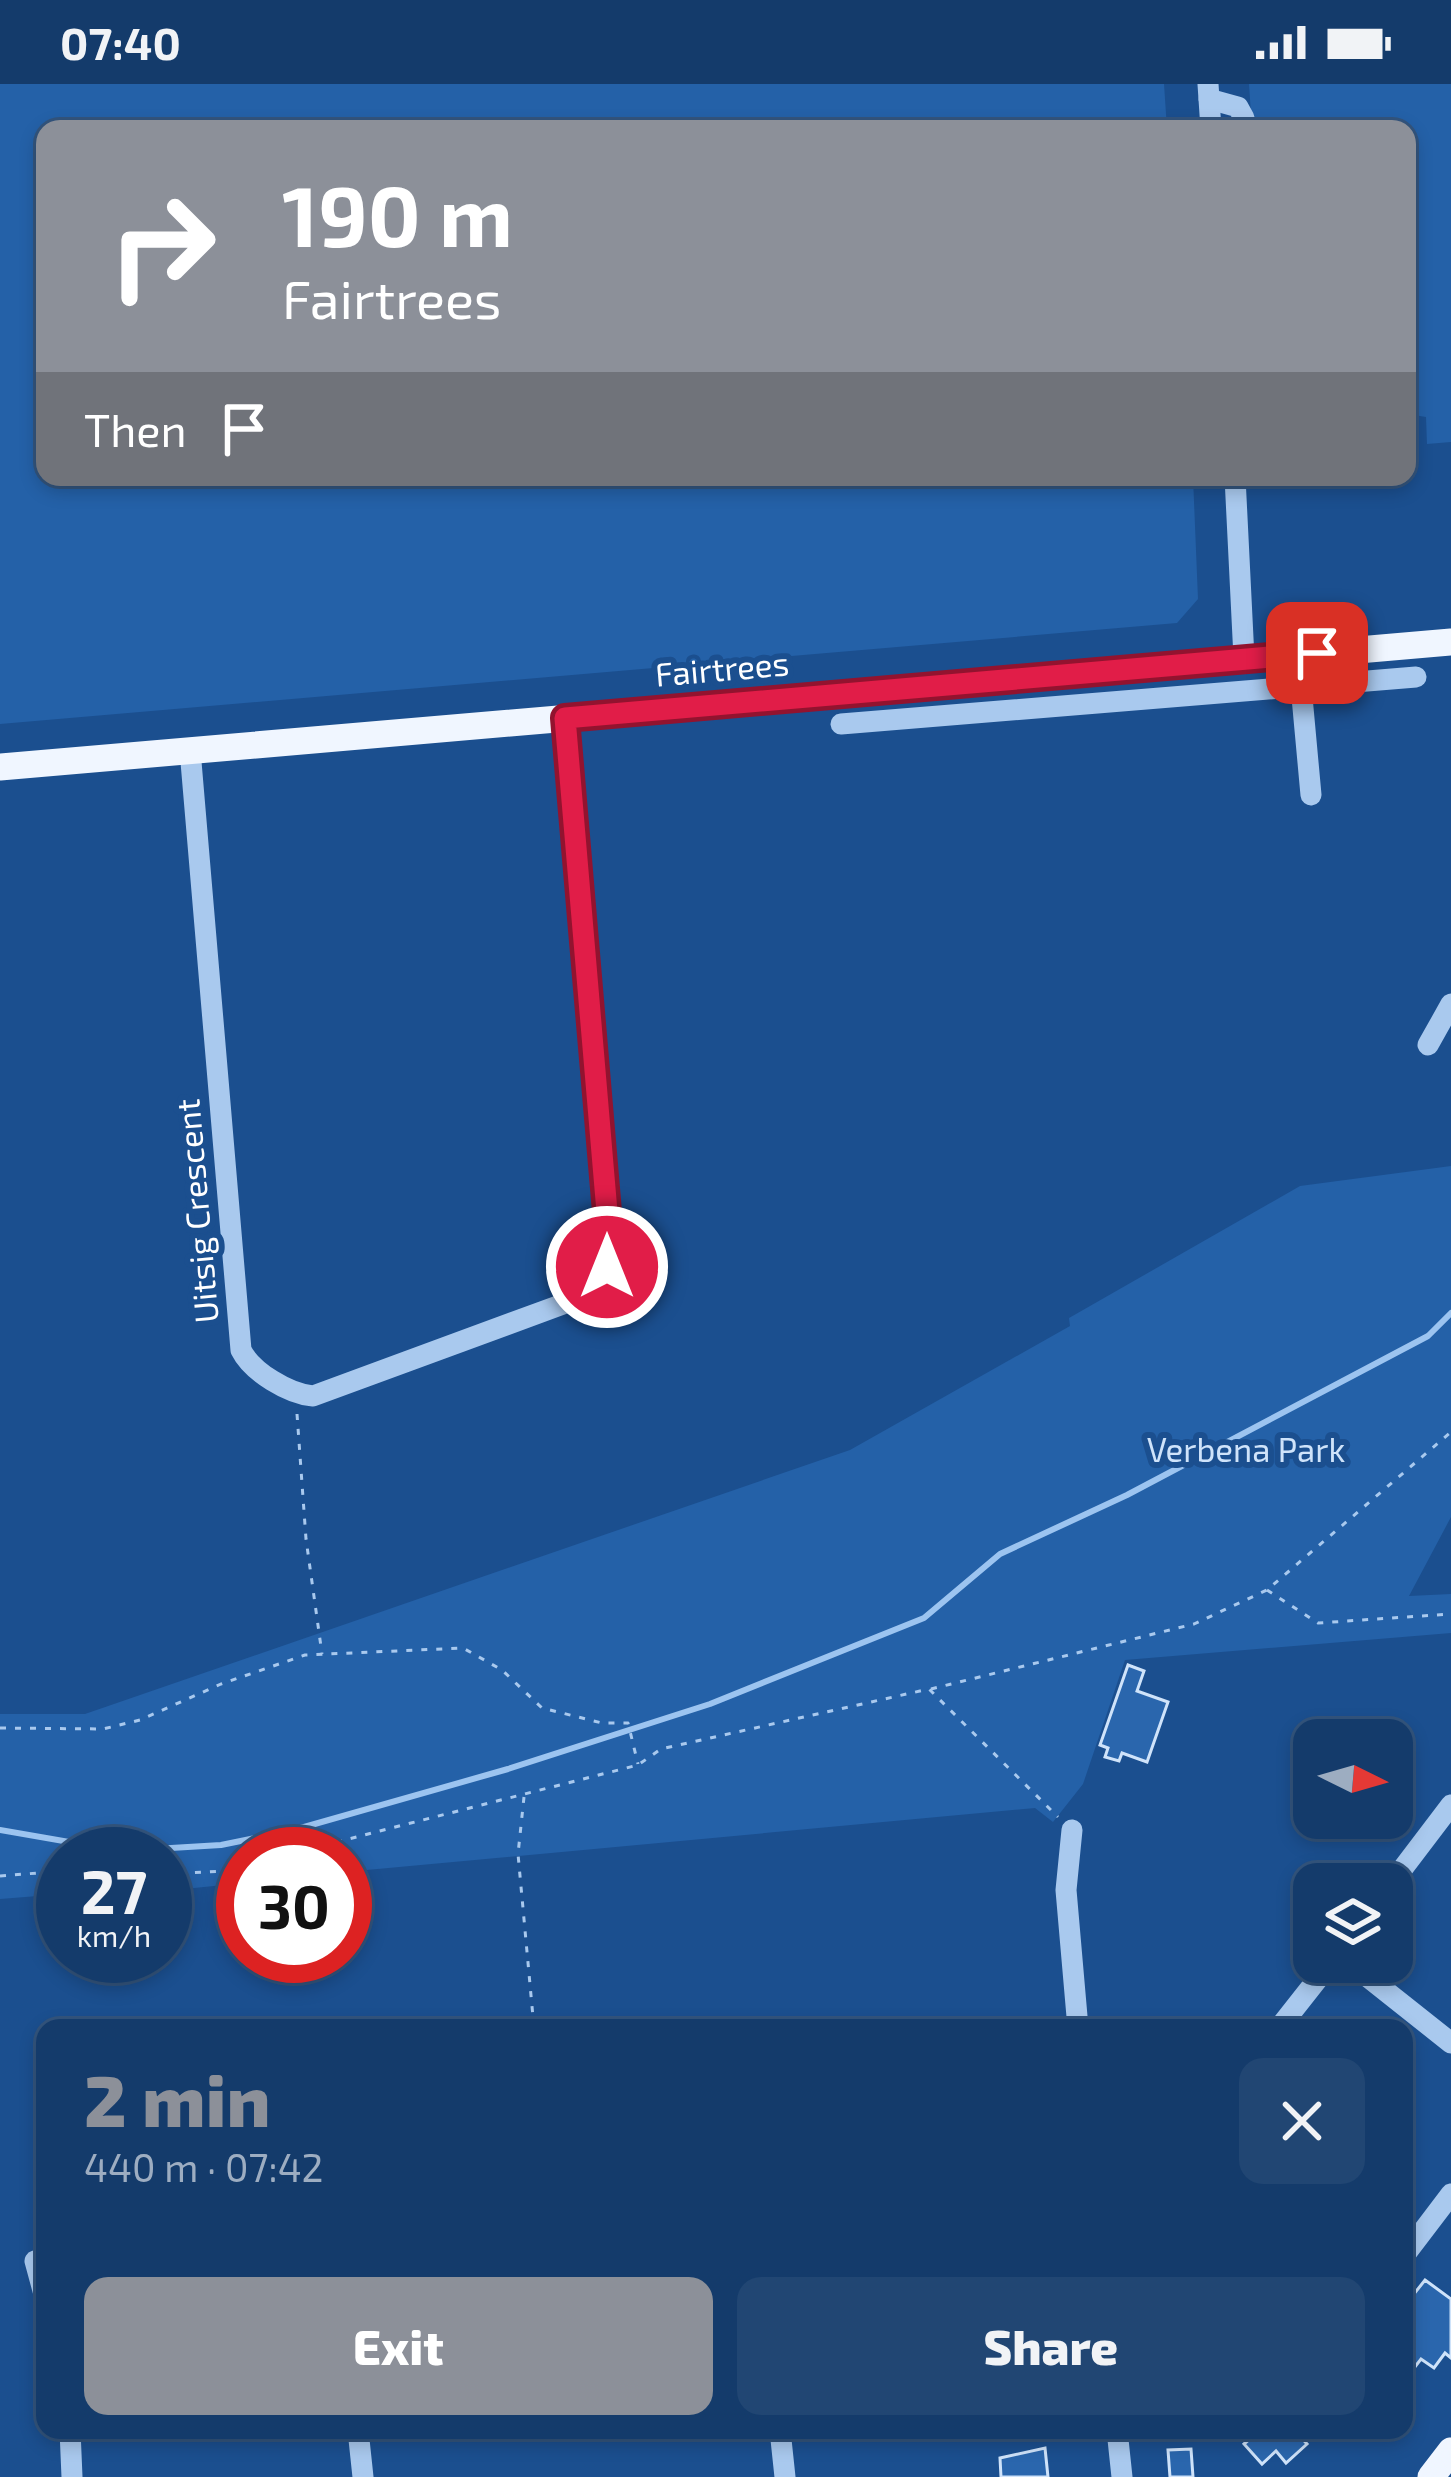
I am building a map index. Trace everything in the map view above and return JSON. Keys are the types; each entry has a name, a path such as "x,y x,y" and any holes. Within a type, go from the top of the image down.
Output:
{"main road":[{"name":"Fairtrees","path":"0,767 1451,642"},
{"path":"1431,2477 1451,2452"}],"street":[{"path":"1208,91 1234,84"},
{"path":"1208,91 1238,107 1244,118"},
{"path":"1235,486 1244,658"},
{"path":"841,724 1416,677"},
{"path":"980,682 984,712"},
{"path":"1301,686 1311,795"},
{"path":"299,1395 319,1394 574,1300 597,1283 607,1267 610,1247 565,718"},
{"name":"Uitsig Crescent","path":"190,750 241,1350 249,1364 299,1395"},
{"path":"1428,1045 1451,1004"},
{"path":"1407,1863 1451,1805"},
{"path":"1072,1831 1066,1890 1077,2019"},
{"path":"1286,2019 1314,1983"},
{"path":"1375,1983 1451,2043"},
{"path":"1413,2244 1451,2194"},
{"path":"70,2439 72,2477"},
{"path":"359,2439 363,2477"},
{"path":"781,2439 784,2477"},
{"path":"1119,2439 1122,2477"}],"path":[{"path":"299,1395 300,1468 322,1654"},
{"path":"372,1833 638,1765 661,1749 1194,1624 1267,1590 1451,1432"},
{"path":"1267,1590 1318,1623 1451,1614"},
{"path":"0,1727 103,1729 122,1725 304,1655 463,1648 502,1670 542,1708 602,1723 628,1723 638,1765"},
{"path":"929,1689 1072,1831"},
{"path":"524,1796 518,1854 533,2019"},
{"path":"0,1876 36,1873"}],"green space":[{"path":"0,84 1164,84 1166,120 36,120 36,486 1193,486 1198,599 1177,623 0,724"},
{"path":"1249,84 1451,84 1451,442 1427,444 1426,417 1416,415 1416,120 1251,120"},
{"name":"Verbena Park","path":"1451,1166 1451,1517 1409,1596 1451,1594 1451,1633 1125,1660 1083,1784 1053,1822 1035,1808 372,1869 372,1827 216,1827 216,1886 192,1888 192,1827 36,1827 36,1896 0,1899 0,1714 85,1714 850,1450 1070,1326 1069,1318 1300,1186"}],"building":[{"path":"1128,1665 1144,1671 1137,1691 1168,1702 1147,1762 1122,1753 1119,1761 1105,1757 1108,1748 1100,1745"},
{"path":"1425,2280 1451,2299 1451,2358 1445,2353 1434,2368 1421,2359 1413,2369 1414,2294"},
{"path":"1250,2439 1302,2439 1307,2444 1286,2463 1276,2451 1262,2464 1244,2444"},
{"path":"1045,2448 1048,2477 1001,2477 1000,2458"},
{"path":"1191,2449 1193,2477 1170,2477 1168,2450"}],"waterway":[{"path":"0,1830 121,1851 221,1845 290,1831 508,1769 710,1704 924,1618 1000,1554 1127,1495 1428,1336 1451,1313"}],"route":[{"path":"607,1267 610,1247 565,718 1317,653"}]}
